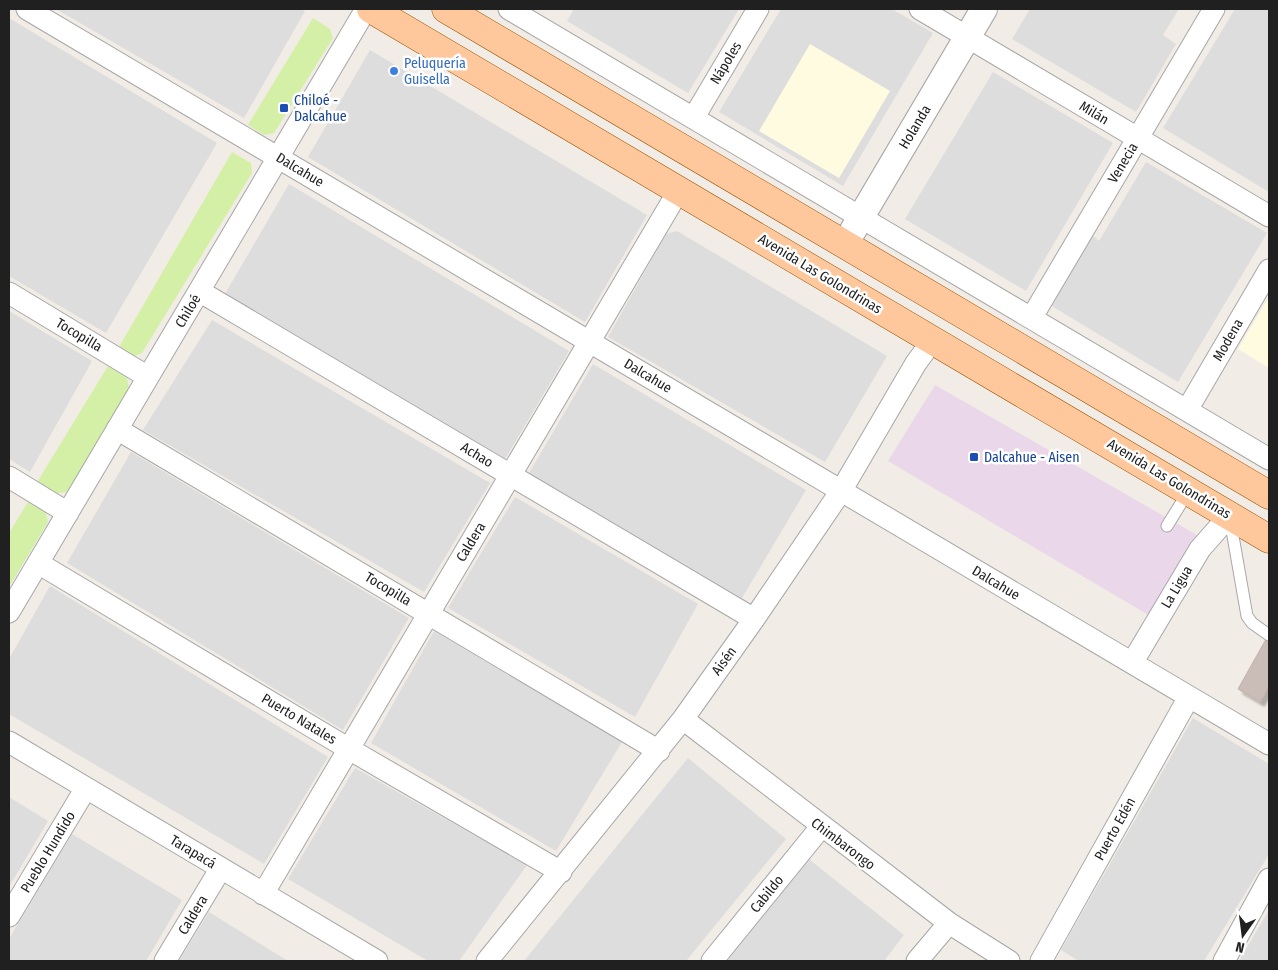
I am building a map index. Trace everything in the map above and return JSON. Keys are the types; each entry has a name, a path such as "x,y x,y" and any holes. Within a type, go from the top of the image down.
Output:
{"main road":[{"name":"Avenida Las Golondrinas","path":"371,9 1189,490 1269,539"},
{"path":"446,9 1269,495"},
{"path":"802,263 827,259 845,244"},
{"path":"933,340 965,329 985,328"}],"street":[{"name":"Dalcahue","path":"27,9 1269,744"},
{"name":"Chiloé","path":"9,612 366,9"},
{"path":"510,9 534,15 694,117 1269,459"},
{"name":"Nápoles","path":"694,117 758,9"},
{"name":"Milán","path":"920,9 1269,216"},
{"name":"Holanda","path":"845,244 984,9"},
{"name":"Venecia","path":"1032,317 1214,9"},
{"name":"Caldera","path":"263,894 679,190"},
{"name":"Modena","path":"1187,410 1269,270"},
{"name":"Achao","path":"199,291 754,619"},
{"name":"Tocopilla","path":"9,293 148,377"},
{"name":"Aisén","path":"487,961 659,751 754,619 841,491 916,363 933,340"},
{"name":"Tocopilla","path":"118,428 659,751"},
{"path":"9,477 68,512"},
{"name":"La Ligua","path":"1132,663 1200,549 1230,515"},
{"name":"Puerto Natales","path":"38,563 349,749 561,872"},
{"name":"Puerto Edén","path":"1041,961 1189,697"},
{"name":"Chimbarongo","path":"682,719 949,923 1009,961"},
{"name":"Tarapacá","path":"9,742 377,961"},
{"name":"Pueblo Hundido","path":"9,916 86,788"},
{"name":"Cabildo","path":"712,961 821,827"},
{"name":"Caldera","path":"165,961 221,868"},
{"path":"1224,961 1269,880"},
{"path":"917,961 949,923"}],"lane":[{"path":"1167,526 1189,490"},
{"path":"1230,515 1247,616 1252,623 1269,635"}],"shaded area":[{"path":"56,9 301,9 305,11 244,118"},
{"path":"574,9 739,9 688,93 567,21"},
{"path":"781,9 892,9 933,33 843,186 719,112"},
{"path":"1030,9 1179,9 1163,35 1176,44 1136,112 1012,39"},
{"path":"1235,9 1269,9 1269,192 1163,128"},
{"path":"9,18 217,143 106,333 9,276"},
{"path":"810,44 890,91 839,178 759,131"},
{"path":"370,50 647,215 585,322 308,157"},
{"path":"993,72 1113,143 1026,291 905,219"},
{"path":"1146,162 1267,233 1178,382 1050,305 1092,235 1099,241"},
{"path":"289,184 569,351 505,459 225,294"},
{"path":"677,231 887,356 825,462 608,337 666,234"},
{"path":"1269,297 1269,368 1238,349"},
{"path":"9,311 92,361 30,472 9,459"},
{"path":"212,320 490,483 424,592 143,430"},
{"path":"593,364 806,490 742,598 529,473"},
{"path":"935,385 1197,535 1150,616 888,461"},
{"path":"131,452 409,618 343,730 67,563"},
{"path":"515,497 698,604 635,717 448,608"},
{"path":"50,586 328,757 264,864 9,714 9,659"},
{"path":"434,631 622,742 556,851 371,743"},
{"path":"1193,718 1269,764 1269,854 1204,961 1079,961 1061,950"},
{"path":"688,758 786,839 686,961 524,961"},
{"path":"355,768 527,865 459,961 428,961 288,879"},
{"path":"9,797 48,821 9,887"},
{"path":"72,834 182,900 146,961 9,961 9,939"},
{"path":"805,856 904,935 884,961 722,961"},
{"path":"1269,910 1269,961 1239,961"},
{"path":"209,912 288,961 179,961"}],"green space":[{"path":"313,18 330,29 333,38 274,133 264,135 248,125"},
{"path":"232,152 251,163 252,173 142,353 135,356 119,347"},
{"path":"108,366 127,378 129,388 67,492 52,494 36,484"},
{"path":"28,502 46,513 48,522 9,587 9,533"}],"building":[{"path":"1269,634 1269,686 1260,702 1238,689"}],"place":[{"name":"Peluquería Guisella","path":"394,71"},
{"name":"Chiloé - Dalcahue","path":"284,108"},
{"name":"Dalcahue - Aisen","path":"974,457"}]}
